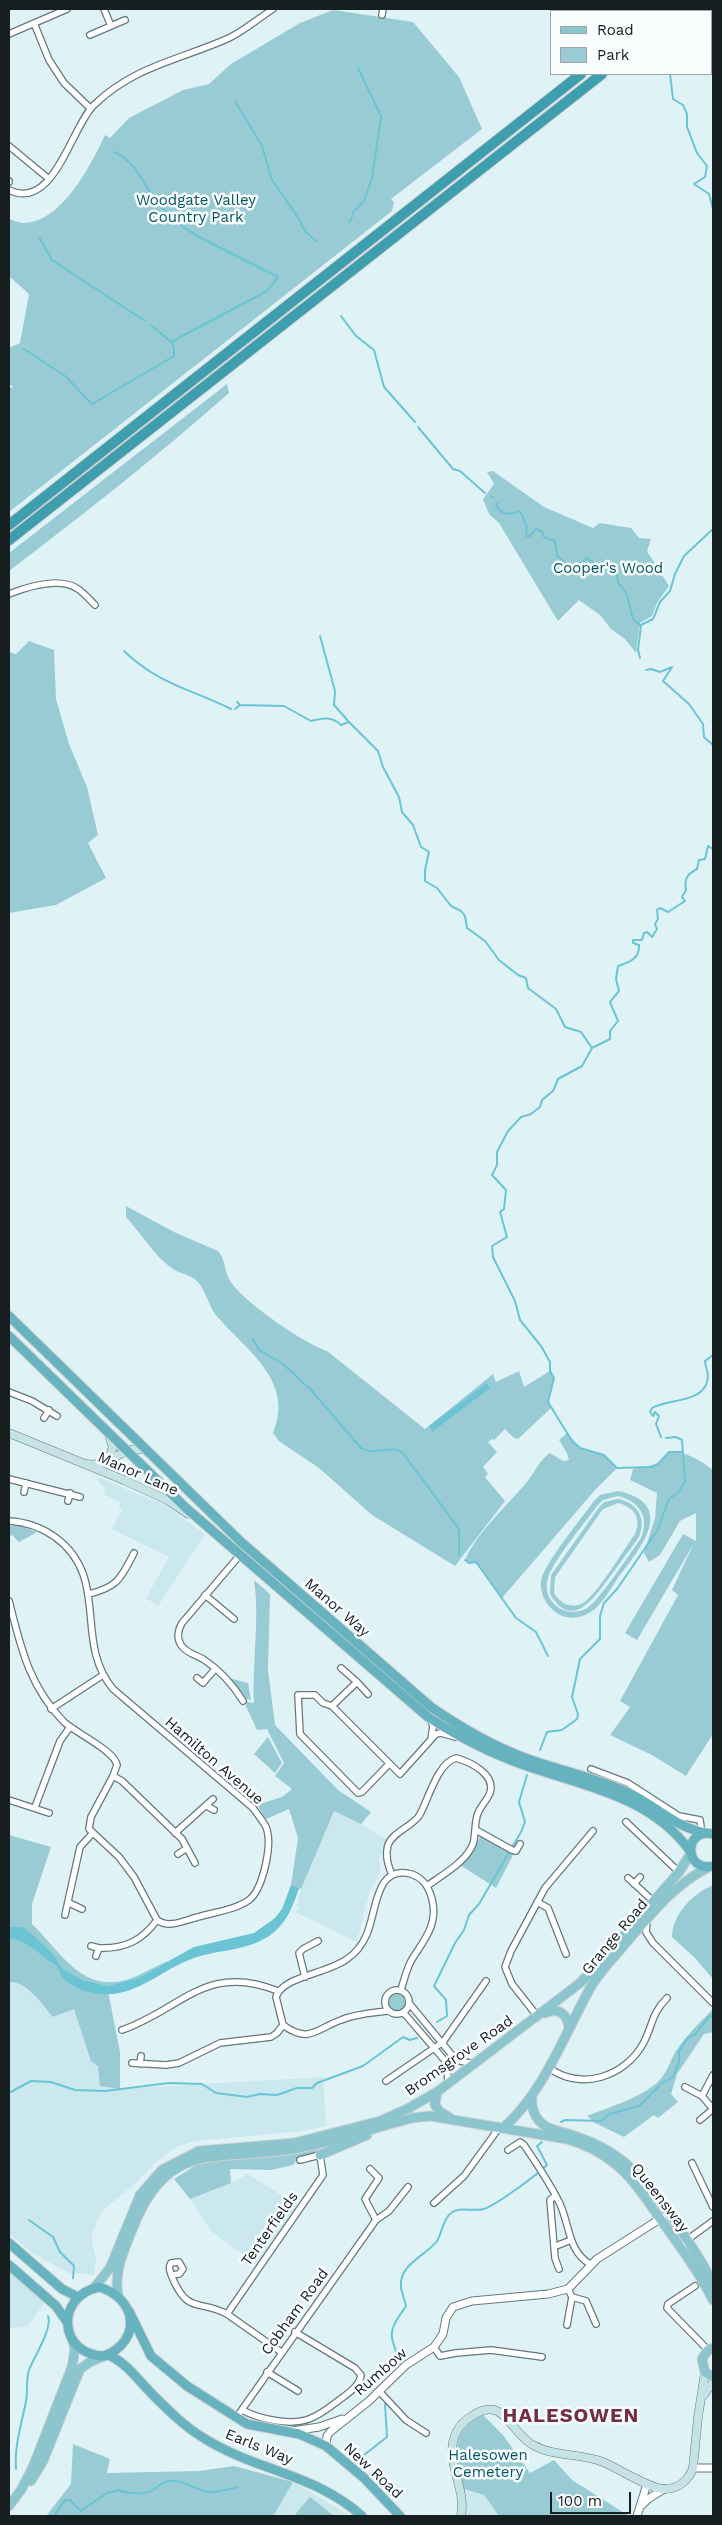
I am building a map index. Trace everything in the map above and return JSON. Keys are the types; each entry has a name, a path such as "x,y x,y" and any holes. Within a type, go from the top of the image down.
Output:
{"highway":[{"path":"9,525 580,75"},
{"path":"9,540 601,75"},
{"name":"Manor Way","path":"9,1316 241,1542 431,1707 465,1730 491,1744 530,1759 601,1780 667,1812 688,1829 707,1833"},
{"name":"Manor Way","path":"9,1336 125,1450 207,1526 428,1717 460,1738 525,1766 612,1793 671,1828 691,1852 698,1864 712,1866"},
{"path":"691,1852 693,1840 707,1833"},
{"path":"9,2243 62,2289 78,2297"},
{"path":"9,2265 56,2306 67,2322 72,2339 87,2353 106,2355 121,2344 128,2335 131,2325 129,2311 118,2296 110,2291 94,2288 78,2297 68,2314 67,2322"},
{"name":"New Road","path":"129,2311 148,2352 155,2361 236,2418 248,2424 289,2431 326,2446 364,2478 400,2516"},
{"name":"Earls Way","path":"106,2355 121,2362 173,2414 201,2436 245,2460 314,2483 362,2516"}],"main road":[{"path":"108,1475 104,1470 104,1464 114,1448 109,1434"},
{"name":"Manor Lane","path":"9,1435 82,1463 167,1500 207,1526"},
{"name":"Manor Lane","path":"82,1463 104,1464 125,1450 134,1448 146,1450"},
{"name":"Grange Road","path":"540,2016 597,1966 679,1872 691,1852"},
{"name":"Grange Road","path":"501,2128 518,2115 532,2093 596,1978 649,1916 678,1886 691,1876 712,1866"},
{"path":"540,2016 552,2010 561,2012 566,2016 569,2029"},
{"name":"Bromsgrove Road","path":"144,2196 162,2170 199,2151 294,2143 380,2120 410,2108 437,2092 540,2016"},
{"path":"437,2092 435,2105 440,2112 451,2118"},
{"name":"Queensway","path":"532,2093 532,2109 542,2124 551,2130 584,2138 620,2158 638,2176 664,2216 681,2249 713,2300"},
{"name":"Bromsgrove Road","path":"144,2196 172,2171 205,2157 298,2148 426,2116 451,2118 501,2128"},
{"path":"320,2155 385,2125"},
{"name":"Queensway","path":"501,2128 567,2139 602,2154 623,2172 687,2240 713,2283"},
{"path":"94,2288 110,2268 144,2196"},
{"path":"118,2296 116,2282 118,2268 144,2196"},
{"path":"21,2490 33,2467 72,2367 75,2348 72,2339"},
{"path":"461,2516 463,2495 452,2462 454,2439 458,2429 483,2409 494,2410 502,2414 524,2440 534,2446 551,2452 601,2461 647,2484 664,2489 680,2485 691,2474 693,2468 698,2417 709,2375 702,2363 713,2340"},
{"path":"10,2502 32,2480 44,2461 80,2369 106,2355"},
{"path":"702,2399 713,2382"}],"street":[{"path":"9,34 67,9"},
{"path":"104,9 112,26"},
{"path":"9,190 24,194 34,192 49,179 60,167 81,122 90,108 123,81 153,66 232,37 273,9"},
{"path":"90,35 125,20"},
{"path":"34,23 48,60 64,83 90,108"},
{"path":"9,146 49,179"},
{"path":"9,594 33,586 67,584 77,588 95,605"},
{"path":"9,1392 58,1416"},
{"path":"44,1418 49,1410"},
{"path":"9,1479 80,1497"},
{"path":"24,1492 26,1483"},
{"path":"68,1501 70,1493"},
{"name":"Hamilton Avenue","path":"9,1521 32,1525 50,1534 65,1546 82,1568 89,1594 92,1636 103,1675 113,1689 253,1808 266,1827 269,1842 262,1878 256,1892 250,1899 231,1908 170,1924 157,1920"},
{"path":"89,1594 105,1590 118,1582 134,1553"},
{"path":"240,1555 182,1623 177,1633 180,1644 185,1650 215,1669 244,1701"},
{"path":"205,1595 225,1616 234,1619"},
{"path":"9,1601 12,1623 39,1692 51,1709 70,1727 112,1755 117,1765 114,1776 92,1817 89,1829 92,1834 119,1857 134,1877 157,1920 146,1933 126,1946 99,1948 91,1946"},
{"path":"341,1668 368,1694"},
{"path":"197,1678 203,1686 215,1669"},
{"path":"51,1709 103,1675"},
{"path":"332,1706 357,1682"},
{"path":"389,1764 362,1792 358,1792 300,1734 298,1695 315,1695 323,1704 332,1706 400,1774 431,1739 441,1733 460,1738"},
{"path":"428,1717 433,1726 431,1739"},
{"path":"34,1807 60,1740 70,1727"},
{"path":"392,1875 386,1858 390,1840 418,1817 432,1786 451,1759 460,1759 484,1772 488,1778 490,1794 476,1817 476,1830 472,1845 467,1853 427,1886"},
{"path":"591,1769 628,1783 667,1812"},
{"path":"114,1776 122,1781 152,1813 175,1833 195,1862"},
{"path":"175,1833 213,1799"},
{"path":"9,1800 49,1813"},
{"path":"207,1806 214,1810"},
{"path":"626,1822 679,1872"},
{"path":"476,1830 516,1851 520,1844"},
{"path":"540,2016 512,1984 505,1967 511,1951 545,1888 593,1831"},
{"path":"65,1915 80,1846 92,1834"},
{"path":"178,1854 187,1848"},
{"path":"401,1990 406,1971 425,1942 433,1924 433,1902 427,1886 413,1875 404,1873 392,1875 378,1890 367,1934 354,1954 330,1969 294,1979 278,1991 277,2006 283,2025 293,2033 312,2034 340,2020 387,2010 396,2014 404,2012 409,2003"},
{"path":"634,1884 640,1877"},
{"path":"628,1878 653,1901"},
{"path":"537,1902 548,1908 566,1954"},
{"path":"69,1903 82,1909"},
{"path":"649,1916 645,1928 653,1943 713,2003"},
{"path":"305,1977 299,1953 302,1949 318,1941"},
{"path":"96,1956 99,1948"},
{"path":"122,2030 137,2024 182,1997 216,1983 241,1981 262,1984 278,1991"},
{"path":"386,2081 444,2042 486,1982"},
{"path":"387,2010 384,2004 385,1997 394,1990 401,1990 408,1996 409,2003 444,2042 456,2060 461,2063 475,2064"},
{"path":"548,2067 568,2078 596,2080 618,2071 634,2056 644,2042 657,2008 667,1998"},
{"path":"404,2012 447,2063 448,2084"},
{"path":"132,2063 179,2063 220,2043 271,2037 277,2034 283,2025"},
{"path":"140,2056 140,2064"},
{"path":"702,2096 713,2075"},
{"path":"685,2087 702,2096 713,2109 700,2120"},
{"path":"434,2203 464,2176 501,2128"},
{"path":"508,2150 520,2142 524,2145 545,2176 555,2196 569,2228 571,2240 580,2258 590,2264"},
{"path":"300,2160 320,2155"},
{"name":"Tenterfields","path":"226,2314 323,2175 320,2155"},
{"path":"692,2163 713,2207"},
{"path":"370,2169 379,2178 365,2200 376,2220"},
{"name":"Cobham Road","path":"236,2418 376,2220 389,2211 408,2187"},
{"path":"555,2196 550,2200 556,2246 555,2258 559,2269"},
{"path":"542,2357 491,2350 440,2356 434,2347 443,2334 446,2318 453,2307 472,2301 548,2294 568,2289 578,2281 590,2264 664,2216"},
{"path":"681,2249 687,2240 713,2221"},
{"path":"556,2246 571,2240"},
{"path":"172,2275 176,2289 187,2301 203,2308 218,2309 281,2352"},
{"path":"696,2286 668,2304 667,2308 708,2351"},
{"path":"567,2325 572,2297 568,2289"},
{"path":"572,2297 586,2301 596,2324"},
{"path":"242,2410 268,2419 300,2421 310,2419 356,2386 361,2375 355,2368 295,2332"},
{"name":"Rumbow","path":"326,2446 327,2436 400,2370 434,2347"},
{"path":"267,2372 298,2391"},
{"path":"379,2391 406,2420 426,2433"},
{"name":"Rumbow","path":"289,2431 319,2427 347,2418"},
{"path":"693,2468 713,2468"},
{"path":"637,2516 647,2484"},
{"path":"640,2508 648,2499 664,2489"}],"shaded area":[{"path":"487,1383 490,1388 432,1432 429,1426"},
{"path":"98,1477 164,1505 205,1534 158,1606 146,1598 169,1557 112,1529 122,1510 118,1507 121,1503 104,1494 105,1489 96,1478"},
{"path":"305,1798 342,1814 387,1839 379,1862 381,1872 369,1893 357,1942 295,1912 299,1908 297,1905 303,1881"},
{"path":"291,1885 299,1888 289,1912 278,1929 264,1939 245,1946 194,1958 132,1990 118,1993 88,1992 74,1986 62,1977 56,1965 28,1945 9,1938 9,1927 22,1927 53,1954 62,1968 82,1980 107,1986 138,1978 194,1947 254,1933 275,1918 282,1909"},
{"path":"15,1981 35,1994 53,2017 74,2008 120,2089 323,2077 326,2126 302,2131 196,2141 178,2146 155,2163 138,2181 101,2212 91,2237 96,2259 94,2275 69,2273 35,2255 9,2234 9,1982"},
{"path":"246,2173 297,2205 257,2265 211,2231 190,2199 242,2178"},
{"path":"9,2272 45,2302 27,2327 9,2328"},
{"path":"293,2482 350,2516 267,2516 274,2515"},
{"path":"464,2489 484,2495 499,2516 463,2516"}],"green space":[{"name":"Woodgate Valley Country Park","path":"333,10 413,22 459,77 482,129 391,199 394,202 392,211 9,512 9,387 12,388 13,386 9,385 9,348 20,343 29,294 9,276 9,219 24,223 38,220 51,213 63,203 83,176 105,135 110,138 129,118 183,90 209,84 231,64 300,23"},
{"path":"227,384 229,393 203,416 121,484 9,571 9,553"},
{"name":"Cooper's Wood","path":"493,471 544,507 593,528 600,523 631,528 639,538 651,539 647,551 669,586 657,603 652,616 640,623 636,653 625,639 611,629 600,615 579,600 558,621 499,523 489,514 483,499 494,484 487,472"},
{"path":"29,641 54,650 56,699 69,744 87,787 98,835 88,843 106,878 56,905 9,913 9,652 16,654"},
{"path":"126,1206 174,1232 218,1251 229,1279 246,1298 289,1331 327,1351 425,1429 493,1374 496,1382 519,1371 524,1387 550,1371 554,1378 548,1399 551,1408 518,1439 514,1438 505,1429 494,1440 492,1439 488,1442 497,1452 483,1467 488,1474 485,1477 505,1501 455,1566 372,1515 319,1468 279,1441 273,1433 278,1414 278,1397 272,1381 263,1366 215,1314 202,1287 196,1280 172,1268 153,1250 126,1217"},
{"path":"567,1433 580,1448 604,1455 617,1468 595,1490 502,1598 476,1562 469,1563 465,1560 477,1539 526,1483 546,1456 550,1453 563,1461 569,1460 559,1440"},
{"path":"669,1452 682,1453 692,1457 713,1470 713,1734 686,1776 652,1755 610,1735 630,1707 620,1701 678,1595 672,1590 693,1545 637,1640 625,1633 683,1534 696,1541 696,1513 680,1521 660,1555 649,1562 644,1553 655,1518 657,1493 630,1480 633,1469 658,1464"},
{"path":"618,1491 636,1497 647,1506 650,1517 649,1529 643,1542 598,1606 581,1617 565,1617 553,1610 546,1602 541,1587 542,1577 557,1550 600,1495","holes":["618,1496 625,1498 641,1511 644,1523 641,1538 592,1604 587,1608 571,1612 557,1606 548,1594 547,1587 548,1578 556,1562 578,1530 603,1500"]},
{"path":"618,1499 625,1501 639,1512 642,1523 639,1537 591,1600 576,1610 567,1610 559,1605 550,1594 551,1575 604,1502","holes":["618,1503 632,1510 637,1518 638,1523 635,1534 603,1582 589,1599 574,1606 563,1603 554,1593 555,1577 603,1509"]},
{"path":"9,1526 20,1526 37,1532 19,1542 12,1535 9,1537"},
{"path":"254,1580 270,1594 268,1670 275,1725 338,1790 371,1812 361,1824 334,1811 301,1889 291,1885 298,1838 289,1809 266,1819 257,1805 282,1797 292,1789 275,1776 284,1763 267,1729 257,1730 246,1706 247,1702 254,1703 256,1595"},
{"path":"229,1678 248,1683 251,1700 244,1698"},
{"path":"268,1737 282,1763 275,1773 254,1754"},
{"path":"9,1835 51,1847 32,1904 32,1924 74,1968 98,1981 113,1982 129,1979 168,1961 138,1978 107,1986 120,2052 120,2089 100,2086 98,2066 91,2061 74,2009 53,2017 28,1989 22,1985 9,1982"},
{"path":"481,1835 514,1853 496,1888 460,1865 471,1855"},
{"path":"713,1885 713,1979 695,1958 672,1937 676,1921 685,1906 698,1893"},
{"path":"396,1992 403,1995 406,2002 403,2009 396,2012 389,2009 386,2002 389,1995"},
{"path":"712,2010 713,2032 704,2034 677,2074 671,2094 678,2102 658,2118 654,2115 624,2137 595,2123 587,2116 630,2099 658,2082 680,2045"},
{"path":"335,2142 325,2149 298,2158 293,2165 271,2170 230,2169 231,2183 190,2199 174,2179 201,2162"},
{"name":"Halesowen Cemetery","path":"483,2415 503,2435 530,2473 554,2460 572,2480 629,2516 499,2516 484,2495 464,2489 458,2467 457,2446 464,2428"},
{"path":"73,2444 110,2459 107,2473 199,2471 234,2466 293,2482 274,2515 267,2516 46,2516 71,2484"},
{"path":"310,2497 334,2516 294,2516"}],"waterway":[{"path":"350,222 354,211 364,201 372,178 381,116 358,68"},
{"path":"670,75 673,99 683,105 687,114 687,127 697,153 707,166 705,177 694,184 709,194 713,209"},
{"path":"235,101 262,146 272,180 305,231 317,242"},
{"path":"114,152 128,161 152,196 166,212 196,235"},
{"path":"151,325 171,342 267,291 278,277 197,236"},
{"path":"39,237 52,260 145,321"},
{"path":"341,316 356,336 374,350 384,387 415,422"},
{"path":"24,349 65,376 92,404 174,356 172,343"},
{"path":"418,427 453,469 460,471 485,493"},
{"path":"498,502 496,505 503,512 512,513 519,511 521,513 527,527 526,536 530,536 536,529 542,532 544,537 555,541 557,556 568,565 578,567 587,558 595,564 612,568 617,575 618,583 626,592 633,619 641,626 638,650 640,658"},
{"path":"641,625 653,619 660,602 670,591 675,574 684,556 713,529"},
{"path":"320,636 335,691 334,705 349,722"},
{"path":"124,651 162,679 231,709"},
{"path":"646,670 651,669 660,672 672,667 663,681 689,704 703,724 704,737 713,745"},
{"path":"237,702 240,705 284,706 311,721 330,719 341,725 349,722 378,751 383,767 399,797 402,812 413,825 421,847 429,852 425,870 425,881 437,888 451,906 461,911 465,916 467,928 485,941 499,960 518,975 526,978 528,988 556,1009 565,1027 581,1032 592,1048"},
{"path":"235,709 240,705"},
{"path":"592,1048 610,1039 610,1031 618,1021 610,1002 619,991 616,979 618,966 633,959 638,954 639,945 633,943 633,940 642,940 644,933 647,932 652,937 657,929 655,924 658,919 657,910 660,908 668,912 685,901 682,897 686,890 685,883 687,877 697,869 699,860 705,859 708,846 713,849"},
{"path":"592,1048 582,1066 558,1079 553,1091 542,1100 540,1107 531,1114 521,1117 508,1131 497,1152 497,1165 492,1175 506,1190 504,1209 500,1212 507,1237 492,1246 493,1257 515,1301 520,1320 541,1346 550,1362 550,1371 554,1378 548,1402 572,1441 580,1448 604,1455 617,1468 651,1467 658,1464 669,1452 682,1452"},
{"path":"253,1339 259,1350 283,1364 312,1391 361,1448 372,1451 394,1450 403,1453 459,1529 459,1555"},
{"path":"661,1437 656,1424 659,1416 655,1412 653,1416 650,1412 652,1408 686,1399 701,1391 706,1385 708,1376 705,1361 713,1355"},
{"path":"540,1750 547,1732 562,1730 577,1719 578,1714 572,1697 580,1659 600,1639 600,1616 604,1603 617,1589 657,1531 669,1499 678,1493 685,1481 682,1440 676,1437 666,1438"},
{"path":"465,1560 469,1563 476,1562 516,1618 536,1632 548,1656"},
{"path":"437,2022 447,2016 446,2000 434,1986 455,1943 464,1930 469,1915 479,1904 521,1832 525,1822 519,1802 527,1775"},
{"path":"561,2122 565,2120 601,2121 609,2114 639,2106 661,2084 673,2077 679,2062 679,2051 688,2038 695,2034 709,2017 713,2015"},
{"path":"9,2093 31,2081 51,2082 75,2090 105,2091 169,2083 202,2084 216,2093 247,2097 260,2094 277,2095 297,2088 312,2088 317,2083 363,2066 403,2037 410,2040 417,2038"},
{"path":"395,2365 396,2353 392,2330 406,2306 401,2288 401,2280 404,2273 414,2261 437,2241 446,2219 451,2213 462,2209 484,2209 498,2202 535,2176 547,2165 537,2146 542,2142"},
{"path":"29,2220 53,2237 60,2252 74,2266 73,2278"},
{"path":"16,2469 17,2443 26,2401 28,2373 46,2335 49,2321 48,2316"},
{"path":"364,2455 387,2437 385,2404"},
{"path":"54,2516 65,2500 70,2500 81,2511 107,2493 119,2490 131,2493 145,2493 170,2481 181,2482 210,2492 237,2487"}],"district":[{"name":"HALESOWEN","path":"571,2416"}]}
